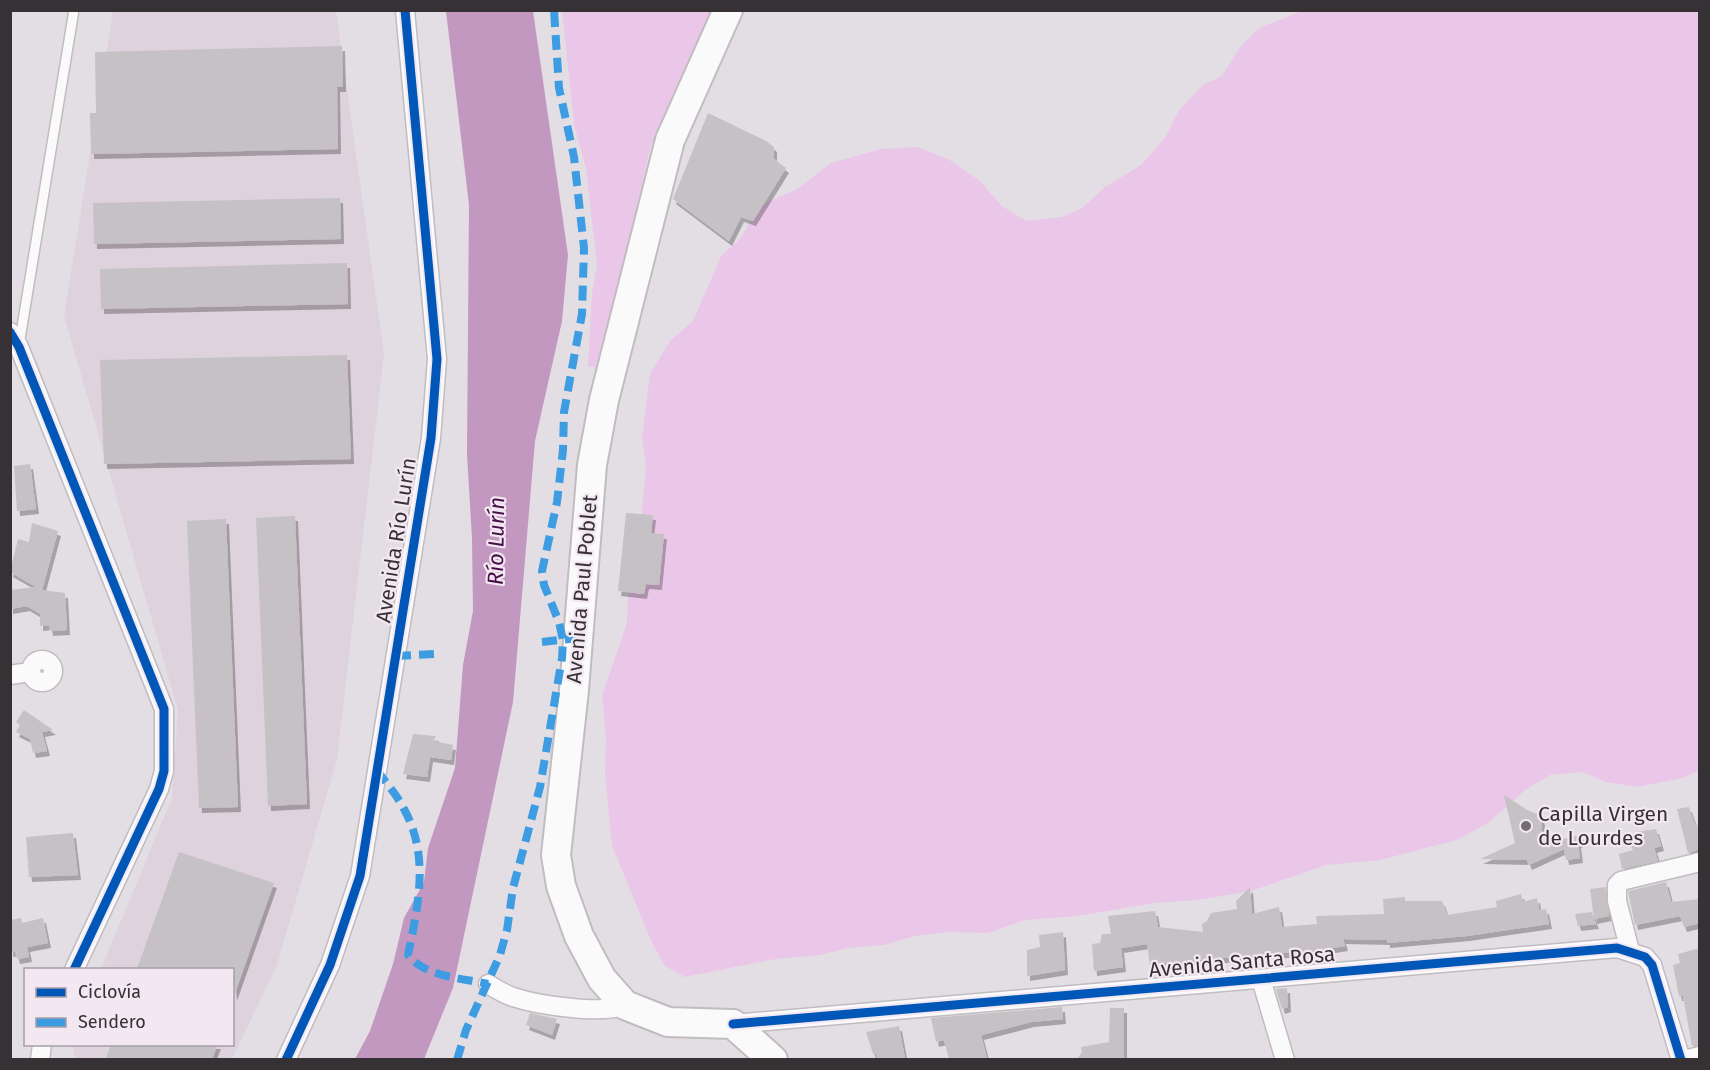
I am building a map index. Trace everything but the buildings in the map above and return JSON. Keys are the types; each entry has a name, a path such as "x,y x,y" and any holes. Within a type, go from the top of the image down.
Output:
{"main road":[{"name":"Avenida Paul Poblet","path":"728,10 670,140 604,400 592,465 574,690 556,855 561,886 579,936 602,979 625,1005 668,1022 733,1024"},
{"path":"733,1024 773,1059"}],"street":[{"name":"Avenida Río Lurín","path":"286,1059 330,965 360,876 431,438 437,359 405,10"},
{"path":"13,343 164,710 164,771 159,789 74,968"},
{"path":"10,675 30,672"},
{"path":"1700,862 1621,881 1617,885 1617,901 1630,951 1645,957 1652,965 1683,1059 1700,1056"},
{"name":"Avenida Santa Rosa","path":"733,1024 1617,948 1630,951"},
{"path":"1261,979 1285,1059"},
{"path":"488,984 510,996 532,1002 604,1011 625,1005"}],"lane":[{"path":"13,343 74,10"}],"shaded area":[{"path":"113,11 336,11 384,354 337,759 277,965 232,1059 75,1059 72,1046 234,1046 234,968 101,968 172,798 178,710 64,316"},
{"path":"562,11 711,11 650,148 601,369 588,366 592,293 597,265 586,168 574,124"},
{"path":"1302,11 1699,11 1699,771 1682,778 1638,787 1606,782 1582,772 1550,775 1525,790 1488,823 1457,840 1380,860 1326,865 1251,891 1198,900 1154,903 1078,916 1025,920 988,933 948,932 915,936 884,945 776,959 685,977 665,966 652,943 612,846 605,773 606,737 602,696 627,623 629,566 639,545 646,465 642,438 650,374 670,341 693,321 721,256 741,238 759,206 797,189 831,163 881,149 917,147 948,159 979,180 1002,206 1026,221 1062,217 1082,208 1105,187 1141,165 1164,139 1180,109 1203,85 1222,76 1240,47 1259,28"}],"water":[{"name":"Río Lurín","path":"446,11 533,11 568,255 562,321 535,441 513,702 453,988 424,1059 355,1059 370,1031 393,964 404,918 424,882 428,848 455,768 463,665 473,611 467,454 469,205"}],"marked path":[{"path":"457,1060 466,1030 500,955 507,930 513,888 540,787 562,658 563,640 559,622 544,585 542,571 557,502 563,450 564,412 582,314 584,248 574,157 559,88 554,10"},
{"path":"542,642 578,638"},
{"path":"396,656 435,654"},
{"path":"377,770 404,809 417,845 418,900 408,955 424,968 434,972 488,984"}],"cycle path":[{"path":"286,1060 330,965 360,876 431,438 437,359 405,10"},
{"path":"10,332 19,347 164,709 164,771 159,789 75,968"},
{"path":"733,1024 1617,948 1645,957 1652,965 1681,1060"}],"place":[{"name":"Capilla Virgen de Lourdes","path":"1526,826"}]}
